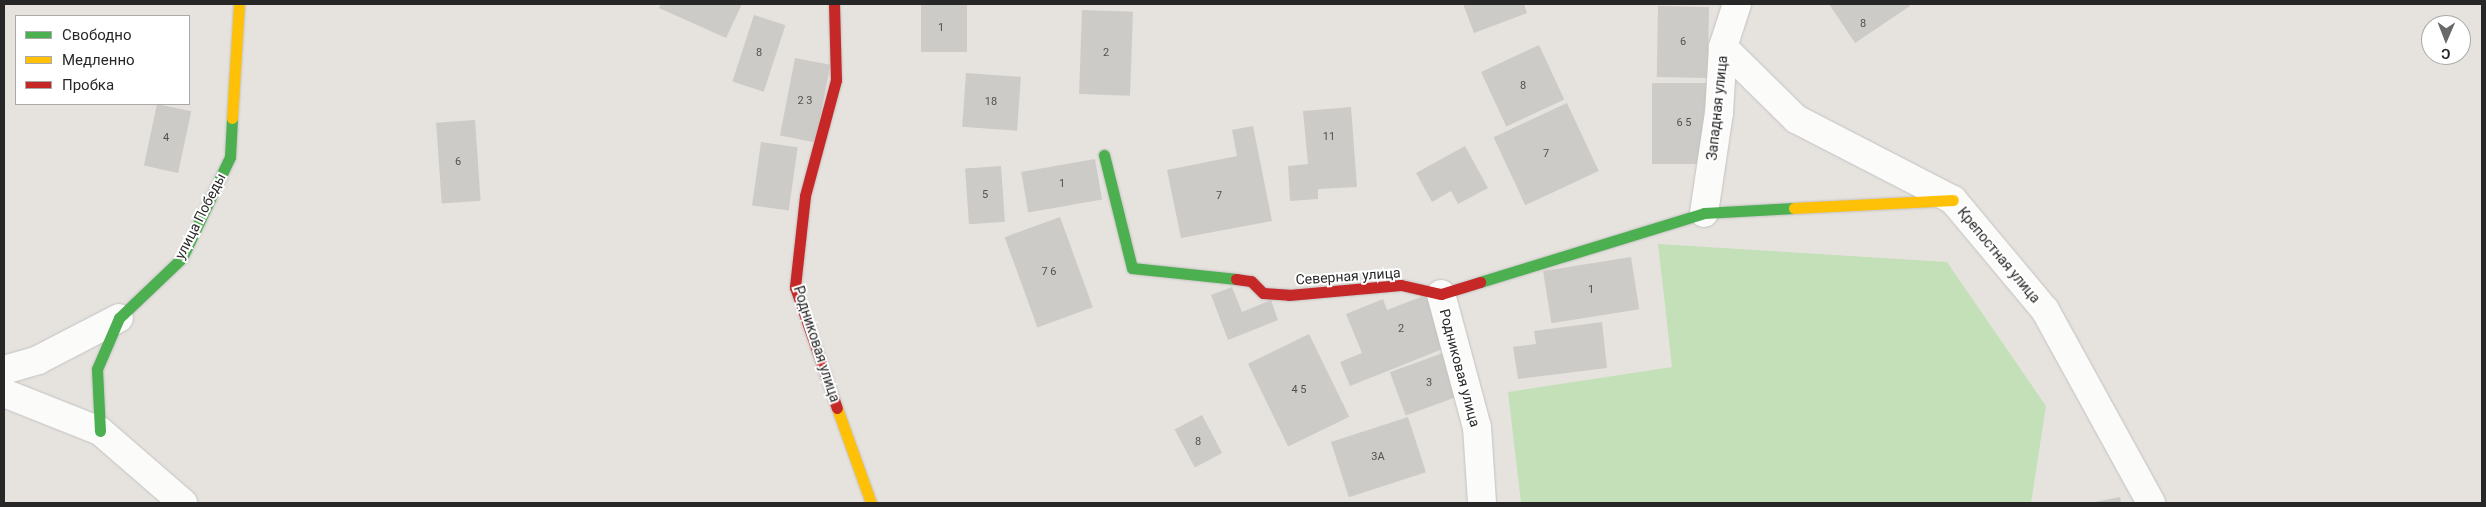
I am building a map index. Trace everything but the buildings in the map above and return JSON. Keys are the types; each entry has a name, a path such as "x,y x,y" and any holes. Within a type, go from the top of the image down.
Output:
{"street":[{"name":"улица Победы","path":"100,431 97,369 119,318 182,258 230,157 239,4"},
{"name":"Родниковая улица","path":"834,4 836,80 805,196 795,286 871,503"},
{"name":"Западная улица","path":"1704,213 1719,113 1723,47 1737,4"},
{"name":"Крепостная улица","path":"1723,47 1796,119 1953,200 2045,310 2150,503"},
{"name":"Северная улица","path":"1104,155 1132,268 1251,281 1263,293 1289,295 1401,285 1440,294"},
{"path":"1440,294 1704,213 1953,200"},
{"name":"Родниковая улица","path":"1440,294 1477,427 1482,503"},
{"path":"4,370 38,360 119,318"},
{"path":"4,393 100,431 183,503"}],"green space":[{"path":"1658,244 1947,262 2046,406 2031,503 1521,503 1508,392 1672,367"}],"traffic: fast":[{"path":"100,431 97,369 119,318 182,258 230,157 232,118"},
{"path":"1104,155 1132,268 1236,279"},
{"path":"1480,282 1704,213 1794,208"}],"traffic: slow":[{"path":"232,118 239,4"},
{"path":"1794,208 1953,200"},
{"path":"837,408 871,503"}],"traffic: jam":[{"path":"834,4 836,80 805,196 795,287 837,408"},
{"path":"1236,279 1251,281 1263,293 1289,295 1401,285 1441,294 1480,282"}]}
